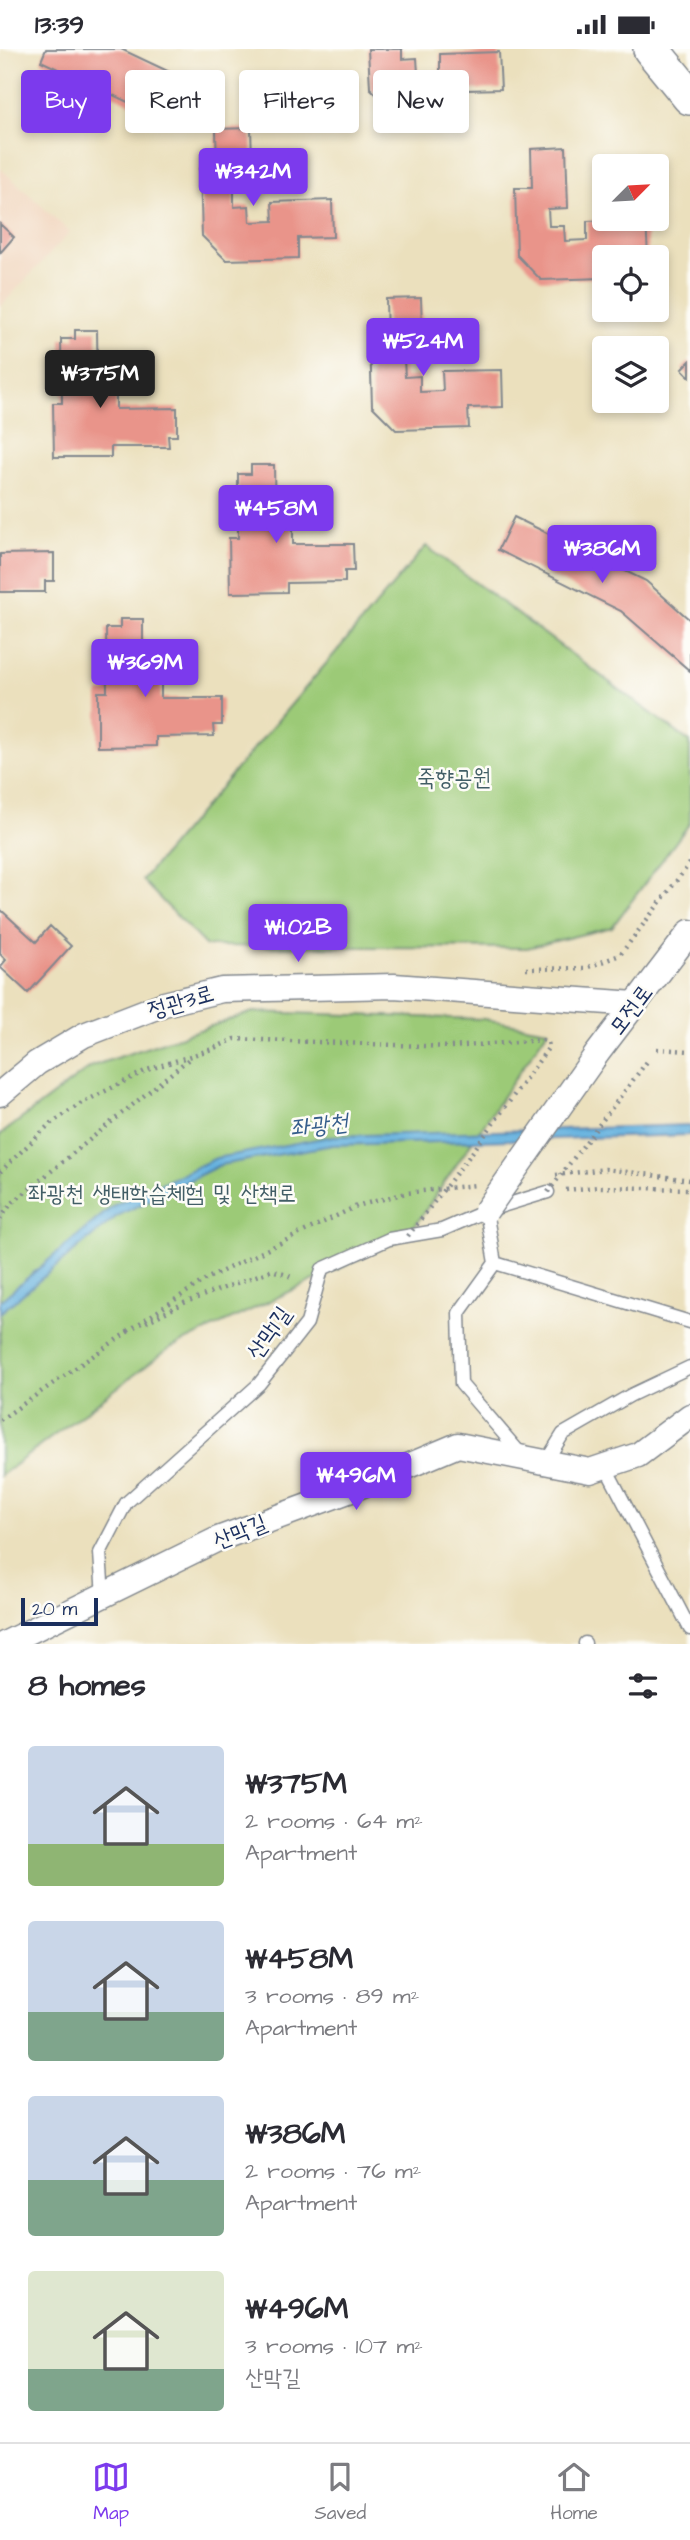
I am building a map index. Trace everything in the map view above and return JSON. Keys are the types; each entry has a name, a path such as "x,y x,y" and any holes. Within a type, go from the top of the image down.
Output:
{"street":[{"path":"651,49 690,97"},
{"name":"모전로","path":"486,1211 596,1055 690,932"},
{"name":"정관3로","path":"0,1094 37,1063 84,1035 164,1004 222,990 394,986 635,1004"},
{"name":"산막길","path":"4,1644 218,1539 351,1490 458,1445 590,1471 638,1455 690,1416"}],"lane":[{"name":"산막1길","path":"103,1596 100,1553 126,1503 259,1384 307,1324 322,1269 389,1239 442,1230 486,1211 548,1192"},
{"path":"486,1211 495,1263 459,1313 461,1384 535,1461 563,1434 631,1395 690,1367"},
{"path":"495,1263 690,1322"},
{"path":"605,1466 690,1629"}],"path":[{"path":"0,1173 50,1124 80,1104 147,1070 235,1039 450,1048 544,1040 548,1042 549,1047 408,1236"},
{"path":"657,1049 690,1051"},
{"path":"0,1219 11,1204 193,1055"},
{"path":"548,1192 649,1059"},
{"path":"548,1192 598,1187 690,1189"},
{"path":"0,1420 128,1331 186,1302 272,1270 295,1278"}],"shaded area":[{"path":"0,168 70,232 0,307"}],"green space":[{"name":"죽향공원","path":"426,546 690,742 690,823 612,927 527,948 206,946 142,880"},
{"name":"좌광천 생태학습체험 및 산책로","path":"253,1012 484,1019 548,1030 408,1236 170,1348 0,1476 0,1135 92,1066"}],"water":[{"name":"좌광천","path":"690,1125 690,1135 333,1145 220,1165 117,1216 0,1313 0,1301 114,1205 216,1158 333,1136"}],"building":[{"path":"46,49 121,49 165,70 125,70 125,101 111,94 111,70 60,70 41,61"},
{"path":"368,49 402,49 402,59 417,58 418,70 373,70 373,91 370,88"},
{"path":"499,52 501,89 469,90 469,70 440,70 440,54"},
{"path":"239,128 239,133 251,133 253,189 234,189 234,207 249,206 250,222 273,221 272,202 332,200 333,237 298,238 298,258 226,260 202,236 200,169 217,168 216,133 225,133 225,129"},
{"path":"566,147 568,208 548,209 549,226 564,226 565,241 587,240 587,221 592,221 592,231 647,231 647,245 592,245 592,278 541,280 517,255 515,188 532,188 531,149"},
{"path":"0,224 14,237 0,253"},
{"path":"421,298 423,358 404,359 405,377 420,376 420,392 443,391 442,371 502,370 503,407 468,408 469,428 396,430 372,406 370,339 387,338 386,299"},
{"path":"75,330 97,330 98,392 116,392 116,409 177,408 177,436 168,436 169,447 111,447 111,457 54,457 53,403 62,403 61,339 75,339"},
{"path":"690,361 690,377 682,369"},
{"path":"251,465 274,465 275,527 293,527 293,544 353,544 354,571 345,571 345,582 287,583 287,592 230,593 229,538 238,538 238,474 251,474"},
{"path":"514,517 646,581 690,620 690,671 621,611 498,550"},
{"path":"54,553 54,581 45,581 45,592 0,592 0,554"},
{"path":"120,619 143,619 143,681 161,681 161,698 222,698 222,725 213,725 214,736 156,737 156,746 98,747 98,692 107,692 106,628 120,628"},
{"path":"0,909 36,942 50,926 71,946 28,993 0,967 6,960 0,954"}]}
